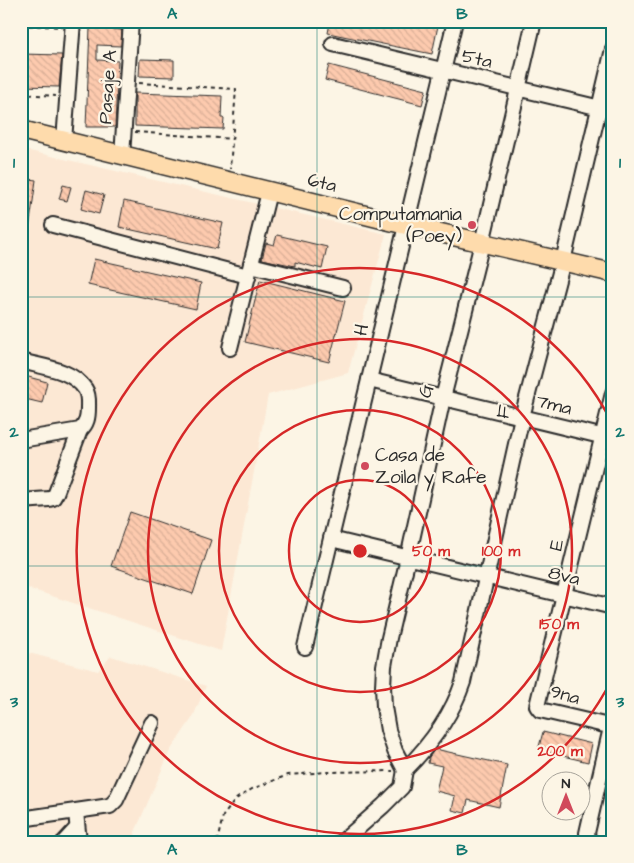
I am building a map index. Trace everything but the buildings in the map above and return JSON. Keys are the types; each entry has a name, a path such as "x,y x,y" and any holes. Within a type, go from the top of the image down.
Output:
{"main road":[{"name":"6ta","path":"21,130 269,192 613,273"}],"street":[{"name":"Pasaje A","path":"122,156 131,21"},
{"name":"H","path":"305,648 455,21"},
{"name":"G","path":"405,770 388,730 384,707 384,666 443,398 482,243 534,21"},
{"path":"64,141 73,25"},
{"name":"5ta","path":"332,44 613,111"},
{"name":"F","path":"405,770 418,758 436,733 458,696 463,682 522,417 562,262 613,49"},
{"path":"230,348 269,192"},
{"path":"52,225 249,271 343,288"},
{"path":"21,361 62,372 76,380 86,389 88,401 88,418 80,430 53,498 21,502"},
{"name":"7ma","path":"369,380 608,438"},
{"name":"E","path":"537,706 564,595 608,438 613,393"},
{"path":"21,440 80,430"},
{"name":"8va","path":"331,539 613,607"},
{"name":"9na","path":"537,706 540,710 612,724"},
{"path":"21,819 76,812 113,804 152,723"},
{"path":"589,842 587,833 612,724"},
{"path":"342,842 402,787 405,770"},
{"path":"64,842 78,835 76,812"}],"path":[{"path":"21,25 73,25"},
{"path":"127,82 236,89 229,182"},
{"path":"21,94 68,97"},
{"path":"124,132 232,139"},
{"path":"217,842 223,816 236,799 252,789 288,775 405,770"}],"shaded area":[{"path":"21,149 386,234 348,373 268,395 221,651 21,586"},
{"path":"21,651 98,671 111,656 206,686 193,717 170,751 135,832 136,842 21,842"}],"place":[{"name":"Computamania (Poey)","path":"472,225"},
{"name":"Casa de Zoila y Rafe","path":"365,466"}]}
